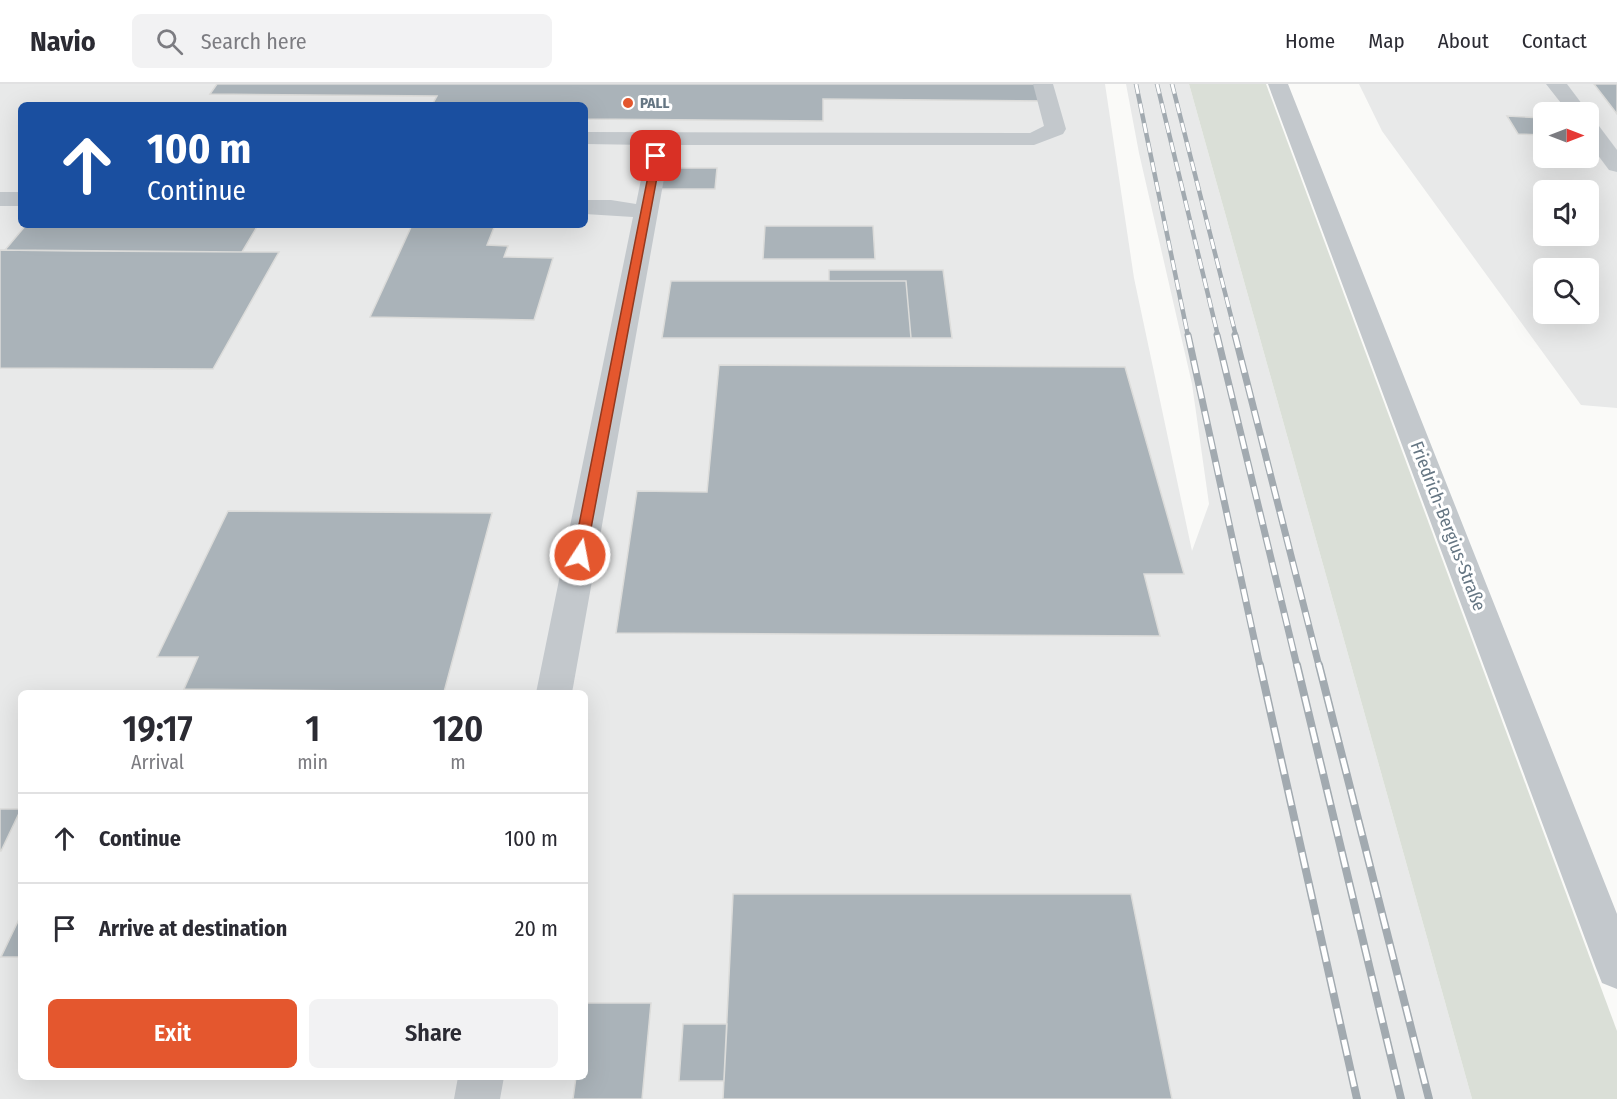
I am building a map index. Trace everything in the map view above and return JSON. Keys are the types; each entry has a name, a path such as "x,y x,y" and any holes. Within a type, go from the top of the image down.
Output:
{"street":[{"path":"588,138 1034,139 1055,129 1043,84"},
{"name":"Friedrich-Bergius-Straße","path":"1278,84 1617,968"},
{"path":"1556,84 1570,102"},
{"path":"555,690 660,138"},
{"path":"1599,141 1616,163"},
{"path":"0,199 18,199"},
{"path":"588,207 611,207 645,212"},
{"path":"477,1099 480,1080"}],"shaded area":[{"path":"0,84 1105,84 1134,278 1192,551 1209,504 1192,384 1139,153 1126,84 1189,84 1472,1099 0,1099"},
{"path":"1189,84 1266,84 1617,1031 1617,1099 1472,1099"},
{"path":"1359,84 1617,84 1617,408 1581,405 1382,131"}],"building":[{"name":"PALL","path":"217,84 1050,84 1054,101 823,99 823,121 588,119 588,102 434,102 437,96 210,94"},
{"path":"1594,84 1617,84 1617,114"},
{"path":"1507,116 1533,117 1533,135 1518,134"},
{"path":"664,168 717,168 715,189 660,189"},
{"path":"765,226 873,226 875,259 763,259"},
{"path":"23,228 256,228 242,252 5,250"},
{"path":"411,228 494,228 487,245 508,246 504,257 553,258 534,320 370,317"},
{"path":"0,250 279,252 213,369 0,368"},
{"path":"829,270 943,270 952,338 911,338 906,281 829,281"},
{"path":"671,281 906,281 911,338 662,338"},
{"path":"719,365 1125,367 1184,574 1144,574 1160,636 616,633 637,491 707,492"},
{"path":"228,511 492,513 445,690 184,689 198,657 157,657"},
{"path":"0,809 18,809 18,815 0,851"},
{"path":"733,894 1131,894 1172,1099 723,1099"},
{"path":"18,921 18,957 1,957"},
{"path":"588,1003 651,1003 642,1099 573,1099 576,1080 588,1080"},
{"path":"683,1024 727,1024 724,1081 679,1081"}],"railway":[{"path":"1136,84 1188,336"},
{"path":"1157,84 1218,336"},
{"path":"1172,84 1236,336"},
{"path":"1188,335 1260,666"},
{"path":"1217,335 1297,666"},
{"path":"1235,335 1319,666"},
{"path":"1260,665 1357,1099"},
{"path":"1297,665 1401,1099"},
{"path":"1319,665 1429,1099"}],"place":[{"name":"PALL","path":"628,103"}],"route":[{"path":"580,555 656,156"}]}
